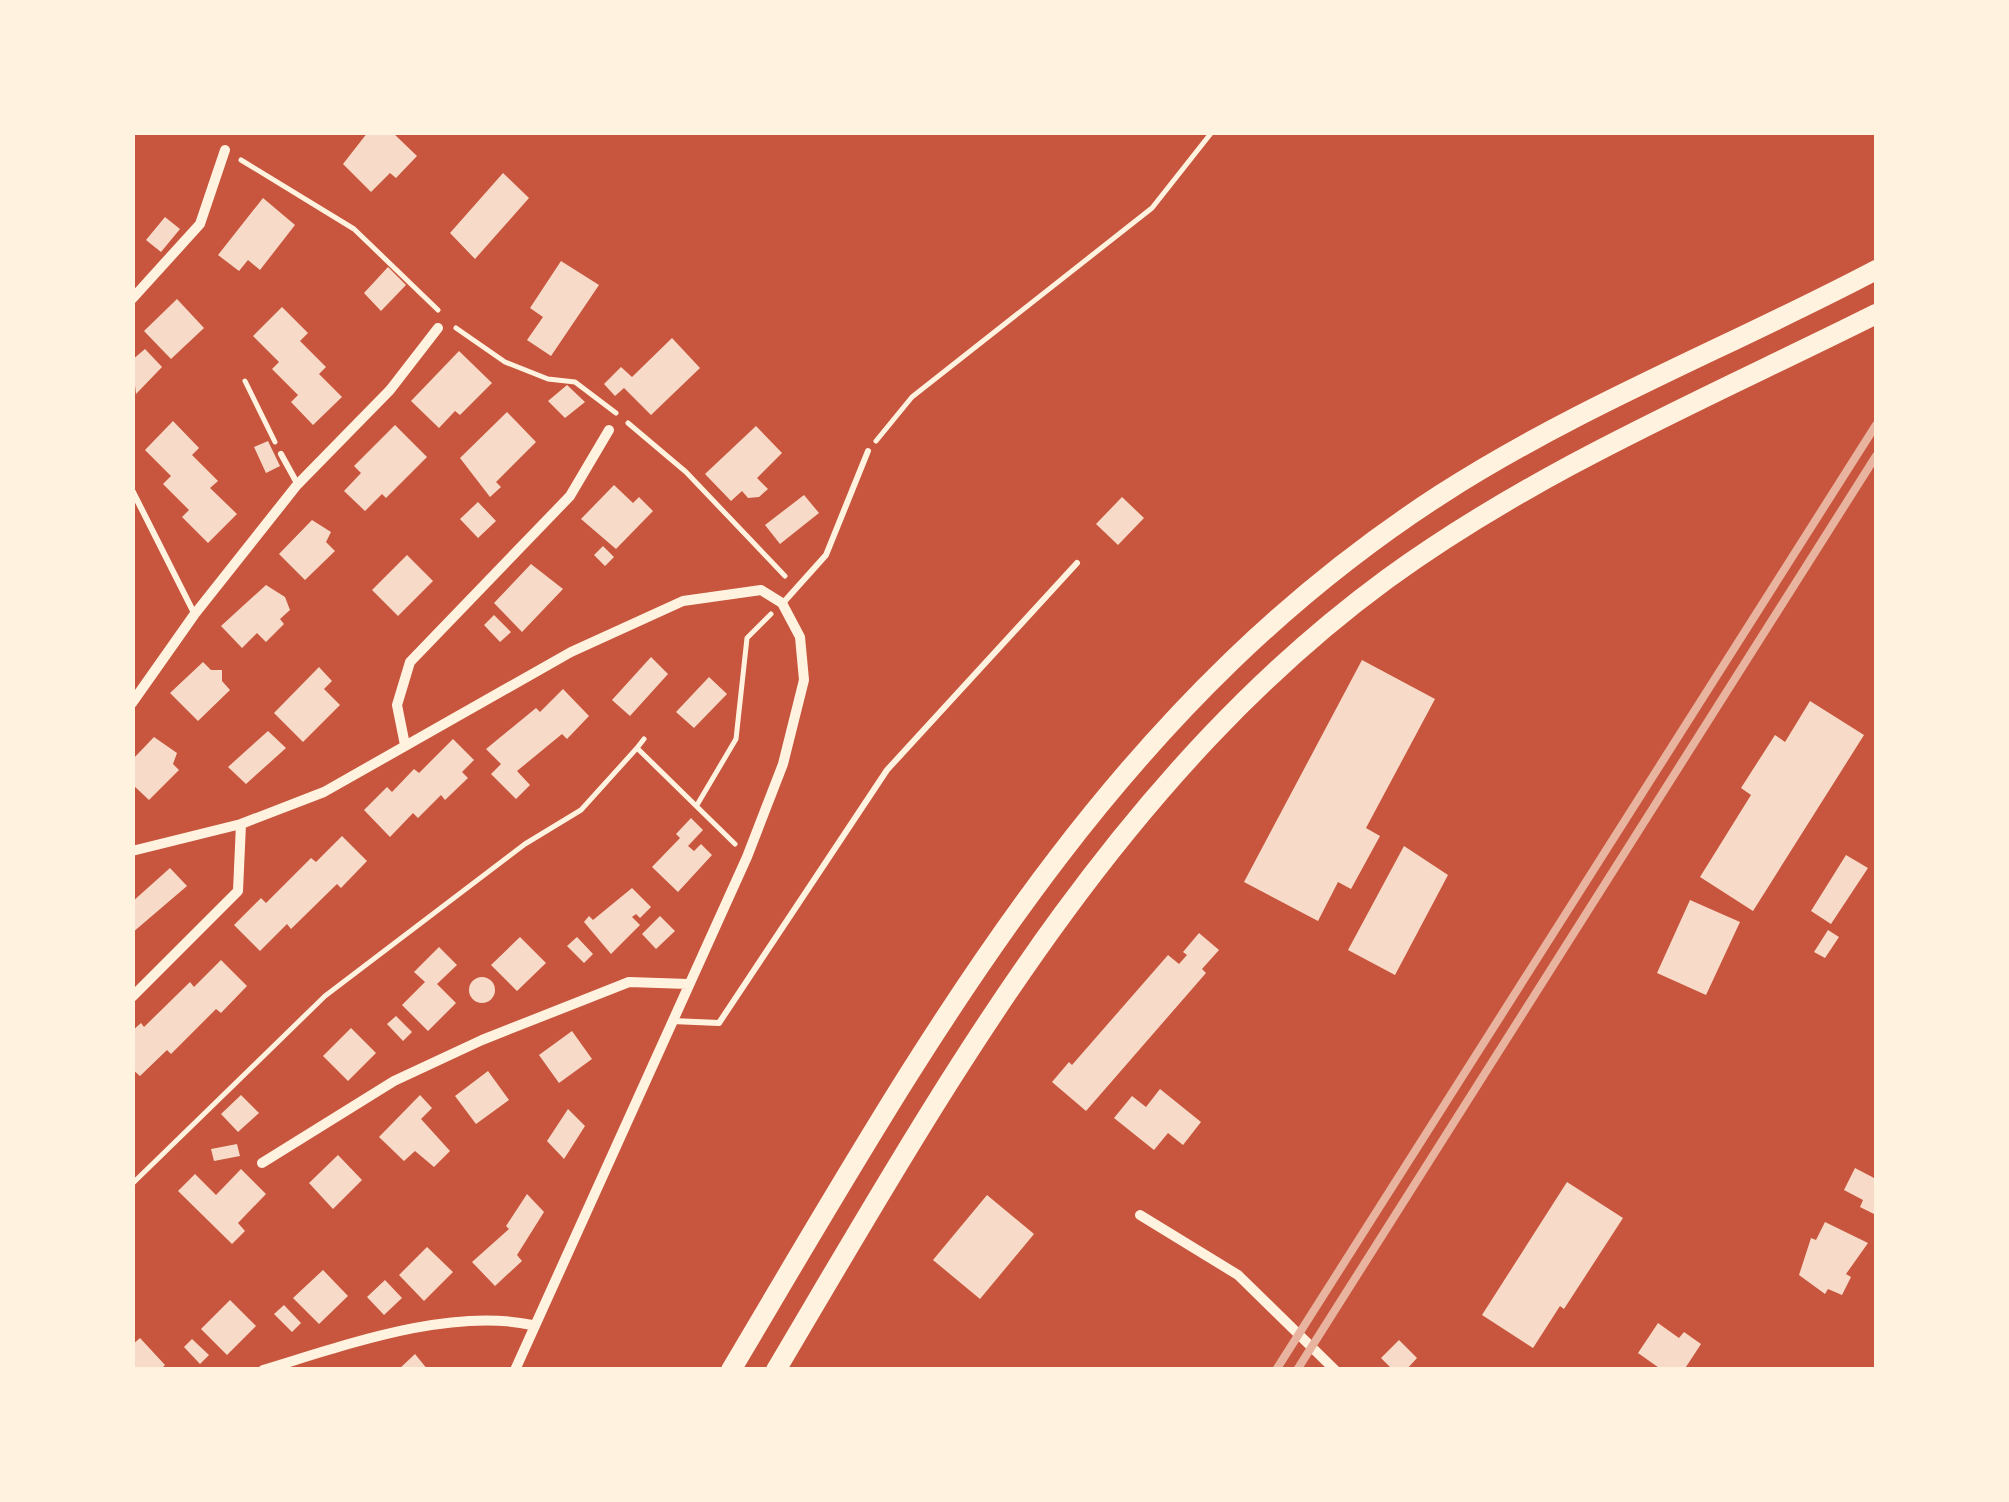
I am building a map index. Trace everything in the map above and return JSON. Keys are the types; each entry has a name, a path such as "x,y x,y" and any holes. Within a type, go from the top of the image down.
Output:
{"highway":[{"path":"731,1370 844,1180 1023,902 1133,760 1219,670 1359,550 1442,494 1615,396 1876,270"},
{"path":"776,1370 876,1202 1054,926 1164,784 1248,696 1340,616 1462,527 1634,431 1876,314"}],"street":[{"path":"132,299 200,224 225,150"},
{"path":"132,703 194,614 297,484 390,390 438,328"},
{"path":"405,745 397,705 410,662 570,496 610,430"},
{"path":"132,851 241,824 324,792 571,652 683,601 761,590 782,604 800,637 804,680 783,764 747,857 532,1325 515,1370"},
{"path":"132,997 238,890 241,824"},
{"path":"262,1162 394,1081 482,1040 629,982 688,984"},
{"path":"1140,1216 1238,1275 1335,1370"},
{"path":"263,1370 380,1335 501,1318 532,1325"}],"lane":[{"path":"782,604 826,555 868,451"},
{"path":"281,454 297,484"},
{"path":"132,490 194,614"},
{"path":"670,1021 719,1024 887,770 1077,563"}],"path":[{"path":"868,451 912,397 1152,208 1212,132"},
{"path":"225,150 354,229 421,293"},
{"path":"469,340 505,362 548,379 574,382 686,472 797,589"},
{"path":"245,381 281,454"},
{"path":"697,806 736,739 747,638 782,604"},
{"path":"132,1184 325,996 526,844 582,810 644,739"},
{"path":"636,748 747,857"}],"building":[{"path":"368,132 392,132 417,156 396,178 390,173 371,192 343,164"},
{"path":"503,173 529,198 475,259 450,233"},
{"path":"263,198 295,225 260,270 248,260 239,271 218,255"},
{"path":"165,217 180,229 161,252 146,240"},
{"path":"561,261 599,285 551,356 527,340 543,317 530,308"},
{"path":"388,267 406,285 381,311 364,293"},
{"path":"177,299 204,328 171,359 144,331"},
{"path":"282,307 308,333 300,341 326,367 319,374 342,397 313,425 291,402 298,395 272,369 279,362 253,336"},
{"path":"672,338 700,368 651,415 624,388 615,396 604,384 621,367 632,377"},
{"path":"145,349 162,367 136,394 132,360"},
{"path":"459,351 492,383 460,415 455,411 439,428 411,401"},
{"path":"567,385 585,402 565,418 548,401"},
{"path":"507,412 536,442 496,482 501,487 490,497 460,458"},
{"path":"173,421 199,448 192,455 218,481 210,488 237,514 208,543 182,517 189,510 163,484 171,476 145,450"},
{"path":"395,425 427,457 386,498 382,494 365,511 344,491 361,473 354,466"},
{"path":"756,426 782,453 757,478 768,489 759,497 748,498 742,491 731,501 705,474"},
{"path":"268,441 280,466 266,473 254,447"},
{"path":"614,485 633,503 639,497 653,511 616,549 581,519"},
{"path":"804,495 819,513 780,544 765,525"},
{"path":"1122,497 1144,518 1118,545 1096,524"},
{"path":"478,502 496,521 478,538 460,519"},
{"path":"312,520 331,532 326,542 335,551 305,580 279,554"},
{"path":"603,546 614,557 605,566 594,555"},
{"path":"407,555 433,581 398,616 372,590"},
{"path":"531,564 563,589 522,632 494,603"},
{"path":"266,585 285,597 290,610 280,619 284,624 266,642 257,633 242,648 221,626"},
{"path":"494,615 511,632 500,642 484,625"},
{"path":"651,657 668,674 630,716 612,700"},
{"path":"1362,660 1435,699 1366,828 1380,836 1351,889 1338,882 1318,921 1244,882"},
{"path":"203,662 211,670 222,670 222,681 230,690 198,721 170,693"},
{"path":"319,667 332,681 324,689 340,705 303,742 274,713"},
{"path":"709,677 727,694 694,728 676,712"},
{"path":"563,689 589,716 567,739 562,734 517,771 530,785 516,799 491,774 501,764 486,749 536,708 540,712"},
{"path":"1810,701 1864,735 1753,911 1700,877 1751,795 1741,788 1775,735 1785,742"},
{"path":"268,731 286,748 246,784 228,767"},
{"path":"154,737 177,753 173,764 179,770 149,800 132,784 132,760"},
{"path":"453,739 474,760 462,772 468,778 445,800 441,795 418,818 413,813 390,837 364,810 387,787 392,792 414,769 419,773"},
{"path":"691,818 703,830 688,846 694,851 701,844 712,855 678,892 652,867 680,838 676,834"},
{"path":"342,836 367,861 341,888 337,884 291,929 287,924 260,951 234,925 261,898 266,903 311,858 316,862"},
{"path":"1404,846 1448,875 1395,975 1348,950"},
{"path":"1846,855 1868,868 1831,924 1811,911"},
{"path":"170,868 187,886 132,933 132,902"},
{"path":"632,888 651,907 640,918 636,914 632,917 640,925 611,954 584,922 589,916 593,920"},
{"path":"1690,900 1740,922 1706,995 1657,973"},
{"path":"660,916 675,931 656,949 642,934"},
{"path":"1828,930 1839,937 1825,958 1814,952"},
{"path":"1199,933 1219,950 1202,969 1206,973 1086,1111 1052,1082 1069,1062 1072,1065 1168,955 1179,964 1187,955 1183,952"},
{"path":"520,937 546,963 517,991 491,965"},
{"path":"577,937 593,954 584,963 567,946"},
{"path":"439,947 457,965 437,984 456,1003 428,1031 402,1005 425,982 414,972"},
{"path":"221,960 247,986 221,1013 216,1009 171,1054 167,1050 140,1076 132,1069 132,1031 141,1023 144,1027 190,982 194,987"},
{"path":"482,977 491,981 495,990 491,999 482,1003 473,999 469,990 473,981"},
{"path":"396,1016 412,1032 403,1041 387,1024"},
{"path":"351,1028 376,1053 348,1081 323,1056"},
{"path":"572,1031 592,1059 559,1083 539,1055"},
{"path":"488,1071 509,1100 476,1124 455,1096"},
{"path":"1160,1089 1201,1122 1183,1145 1168,1133 1154,1150 1114,1118 1132,1096 1146,1107"},
{"path":"241,1095 259,1113 238,1132 221,1114"},
{"path":"420,1095 432,1108 421,1119 450,1151 434,1167 415,1151 404,1161 379,1137"},
{"path":"568,1109 585,1126 564,1159 547,1141"},
{"path":"237,1144 240,1156 214,1161 211,1149"},
{"path":"338,1155 362,1180 333,1209 309,1183"},
{"path":"1855,1168 1876,1179 1876,1215 1860,1207 1863,1200 1844,1190"},
{"path":"241,1169 266,1194 238,1223 245,1231 232,1244 178,1191 195,1174 216,1195"},
{"path":"1567,1182 1623,1218 1564,1309 1560,1306 1533,1348 1482,1315"},
{"path":"527,1194 544,1212 517,1255 522,1261 495,1286 472,1262 509,1229 506,1226"},
{"path":"987,1195 1034,1234 980,1299 933,1260"},
{"path":"1825,1222 1868,1243 1846,1274 1851,1277 1842,1295 1828,1289 1825,1294 1799,1275 1811,1238 1816,1240"},
{"path":"427,1247 453,1272 424,1301 399,1275"},
{"path":"323,1270 348,1296 319,1324 293,1298"},
{"path":"385,1280 402,1298 384,1315 367,1297"},
{"path":"230,1300 256,1326 227,1355 201,1329"},
{"path":"284,1305 301,1323 292,1332 274,1314"},
{"path":"1658,1323 1679,1338 1684,1332 1701,1344 1684,1370 1662,1370 1638,1353"},
{"path":"140,1338 165,1365 160,1370 132,1370 132,1345"},
{"path":"192,1339 209,1355 200,1364 184,1347"},
{"path":"1399,1340 1417,1358 1406,1370 1393,1370 1381,1358"},
{"path":"415,1354 428,1370 398,1370"}],"railway":[{"path":"1276,1370 1876,425"},
{"path":"1297,1370 1876,456"}]}
